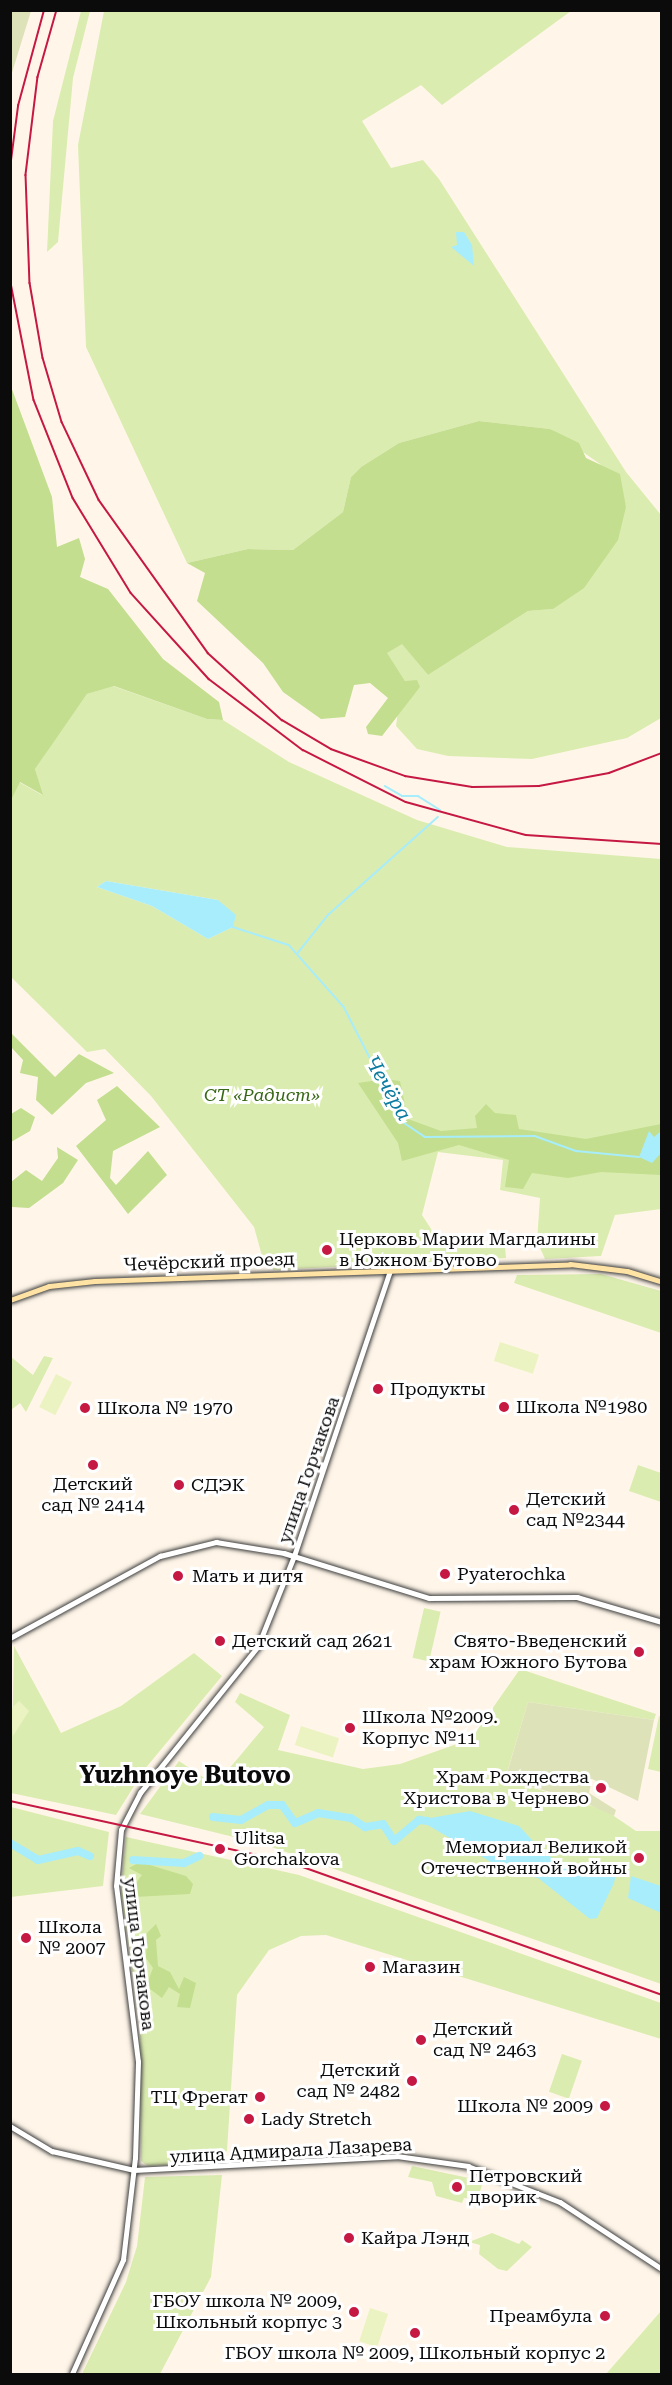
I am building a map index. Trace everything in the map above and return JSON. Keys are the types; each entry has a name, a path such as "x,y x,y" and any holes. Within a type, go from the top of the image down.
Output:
{"main road":[{"name":"Чечёрский проезд","path":"10,1300 49,1286 95,1281 390,1270 598,1265 662,1282"}],"street":[{"name":"улица Горчакова","path":"72,2374 123,2260 134,2170 139,2083 116,1886 121,1830 140,1793 258,1646 294,1556 390,1270"},
{"path":"10,1638 182,1547 240,1543 294,1556 429,1598 577,1597 662,1622"},
{"name":"улица Адмирала Лазарева","path":"10,2127 52,2151 134,2170 390,2156 440,2160 542,2193 662,2270"}],"green space":[{"path":"10,11 31,11 11,76"},
{"path":"81,11 90,11 73,78 58,242 47,252 53,121"},
{"path":"104,11 571,11 442,105 421,85 362,121 391,168 423,160 439,179 626,472 661,515 661,718 627,738 532,759 448,756 417,749 396,726 398,711 420,687 405,681 386,653 402,643 428,675 528,611 553,609 626,507 622,491 600,464 550,429 479,421 399,443 361,467 351,477 343,512 293,550 248,549 187,563 86,347 78,145"},
{"path":"10,384 52,497 57,547 79,538 85,559 80,577 108,589 163,659 219,702 223,720 207,719 114,686 87,694 35,769 43,795 20,782 11,800"},
{"path":"479,421 550,429 579,443 586,458 620,474 626,507 618,540 584,588 553,609 528,611 428,675 402,644 387,653 405,681 417,680 420,687 382,736 368,734 366,727 388,698 370,683 354,685 345,717 321,719 283,692 263,663 197,601 205,573 187,563 248,549 293,550 343,512 351,477 361,467 399,443"},
{"name":"СТ «Радист»","path":"113,686 207,719 223,720 289,762 417,820 507,847 661,859 661,1209 615,1215 601,1256 545,1259 537,1241 540,1198 500,1190 503,1160 438,1152 422,1215 435,1235 505,1246 506,1258 273,1270 272,1264 264,1263 254,1227 151,1096 105,1049 87,1052 11,977 10,800 19,782 42,795 35,769 87,694","holes":["106,881 218,900 233,927 208,939 152,906 97,887"]},
{"path":"11,1033 55,1077 79,1054 114,1073 86,1083 52,1115 36,1100 38,1077 20,1073 23,1060 11,1047"},
{"path":"385,1079 400,1081 408,1119 441,1131 477,1128 475,1116 486,1104 495,1113 516,1115 519,1129 586,1139 661,1124 661,1175 601,1172 568,1178 532,1173 523,1189 505,1187 509,1160 459,1145 402,1161 398,1143 358,1083"},
{"path":"117,1086 160,1127 113,1151 110,1178 116,1185 148,1151 167,1175 128,1214 76,1146 106,1120 97,1100"},
{"path":"21,1108 35,1117 30,1131 11,1142 11,1114"},
{"path":"57,1147 78,1160 63,1183 29,1208 12,1207 11,1222 11,1182 26,1170 42,1181 58,1158"},
{"path":"601,1274 661,1291 661,1333 514,1283 517,1275"},
{"path":"500,1342 539,1355 533,1374 494,1361"},
{"path":"10,1356 33,1375 44,1356 53,1358 26,1412 20,1403 11,1410"},
{"path":"56,1374 72,1382 55,1415 39,1407"},
{"path":"638,1465 661,1473 661,1502 629,1491"},
{"path":"424,1608 441,1612 429,1662 413,1658"},
{"path":"14,1646 61,1733 121,1706 194,1653 222,1676 144,1770 116,1815 11,1793"},
{"path":"520,1669 656,1714 654,1720 528,1702 505,1779 605,1810 636,1831 661,1831 661,1984 266,1845 140,1814 179,1761 206,1779 227,1771 264,1727 235,1702 240,1693 290,1715 278,1750 363,1769 400,1764 471,1739"},
{"path":"19,1701 29,1711 13,1736 11,1709"},
{"path":"528,1702 654,1720 638,1801 592,1779 589,1793 616,1810 614,1816 577,1799 505,1780"},
{"path":"659,1716 661,1717 661,1772 648,1769"},
{"path":"301,1726 339,1738 333,1757 295,1745"},
{"path":"11,1807 109,1832 103,1886 11,1897"},
{"path":"126,1837 299,1875 661,2003 661,2039 326,1935 301,1936 269,1950 237,1995 227,2151 209,2162 148,2166 141,2161 140,2026 121,1890"},
{"path":"140,1862 186,1876 193,1884 190,1894 134,1897 132,1888 142,1875 129,1868"},
{"path":"156,1924 161,1936 156,1940 158,1966 170,1972 179,1989 184,1977 196,1983 190,2008 177,2007 180,1994 169,1987 162,1998 146,1986 153,1968 146,1958 147,1933"},
{"path":"562,2054 582,2061 569,2099 549,2092"},
{"path":"412,2166 483,2181 478,2199 464,2198 462,2203 436,2196 432,2182 408,2177"},
{"path":"222,2175 211,2277 160,2374 82,2374 126,2282 137,2246 145,2177"},
{"path":"492,2233 519,2244 522,2240 532,2247 507,2271 498,2269 479,2254 480,2245 469,2242"},
{"path":"370,2308 388,2314 377,2347 359,2341"},
{"path":"661,2311 661,2374 606,2374"}],"water":[{"path":"456,232 464,232 472,245 474,266 451,247 457,245"},
{"path":"106,881 218,900 236,915 233,927 208,939 152,906 97,887"},
{"path":"649,1131 654,1137 661,1131 661,1153 652,1163 639,1157"},
{"path":"470,1811 519,1826 545,1854 559,1861 610,1869 616,1874 597,1918 590,1919 538,1878 508,1872 419,1820"},
{"path":"631,1876 661,1886 661,1913 628,1898"}],"waterway":[{"path":"385,786 402,796 418,796 440,810"},
{"path":"297,954 328,915 438,817"},
{"name":"Чечёра","path":"233,927 289,945 344,1007 403,1122 425,1137 535,1136 576,1151 639,1157"},
{"path":"213,1817 241,1820 268,1805 282,1805 295,1823 318,1813 351,1818 365,1827 383,1824 394,1841 419,1820 428,1821"},
{"path":"10,1843 38,1860 78,1851 90,1856"},
{"path":"133,1860 184,1863 199,1856"}],"railway":[{"path":"10,168 18,106 44,10"},
{"path":"57,10 38,77 26,175 30,283 43,358 62,422 99,500 208,653 282,720 331,749 405,776 472,787 539,786 609,773 662,753"},
{"path":"10,278 34,400 73,498 131,593 209,679 303,750 406,802 526,835 662,844"},
{"path":"10,1801 289,1862 662,1995"}],"place":[{"name":"Церковь Марии Магдалины в Южном Бутово","path":"327,1250"},
{"name":"Продукты","path":"378,1389"},
{"name":"Школа №1980","path":"504,1407"},
{"name":"Школа № 1970","path":"85,1408"},
{"name":"Детский сад № 2414","path":"93,1465"},
{"name":"СДЭК","path":"179,1485"},
{"name":"Детский сад №2344","path":"514,1510"},
{"name":"Pyaterochka","path":"445,1574"},
{"name":"Мать и дитя","path":"178,1576"},
{"name":"Детский сад 2621","path":"220,1641"},
{"name":"Свято-Введенский храм Южного Бутова","path":"639,1652"},
{"name":"Школа №2009. Корпус №11","path":"350,1728"},
{"name":"Храм Рождества Христова в Чернево","path":"601,1788"},
{"name":"Ulitsa Gorchakova","path":"220,1849"},
{"name":"Мемориал Великой Отечественной войны","path":"639,1858"},
{"name":"Школа № 2007","path":"26,1938"},
{"name":"Магазин","path":"370,1967"},
{"name":"Детский сад № 2463","path":"421,2040"},
{"name":"Детский сад № 2482","path":"412,2081"},
{"name":"ТЦ Фрегат","path":"260,2097"},
{"name":"Школа № 2009","path":"605,2106"},
{"name":"Lady Stretch","path":"249,2119"},
{"name":"Петровский дворик","path":"457,2187"},
{"name":"Кайра Лэнд","path":"349,2238"},
{"name":"ГБОУ школа № 2009, Школьный корпус 3","path":"354,2312"},
{"name":"Преамбула","path":"605,2316"},
{"name":"ГБОУ школа № 2009, Школьный корпус 2","path":"415,2333"}],"district":[{"name":"Yuzhnoye Butovo","path":"185,1776"}]}
